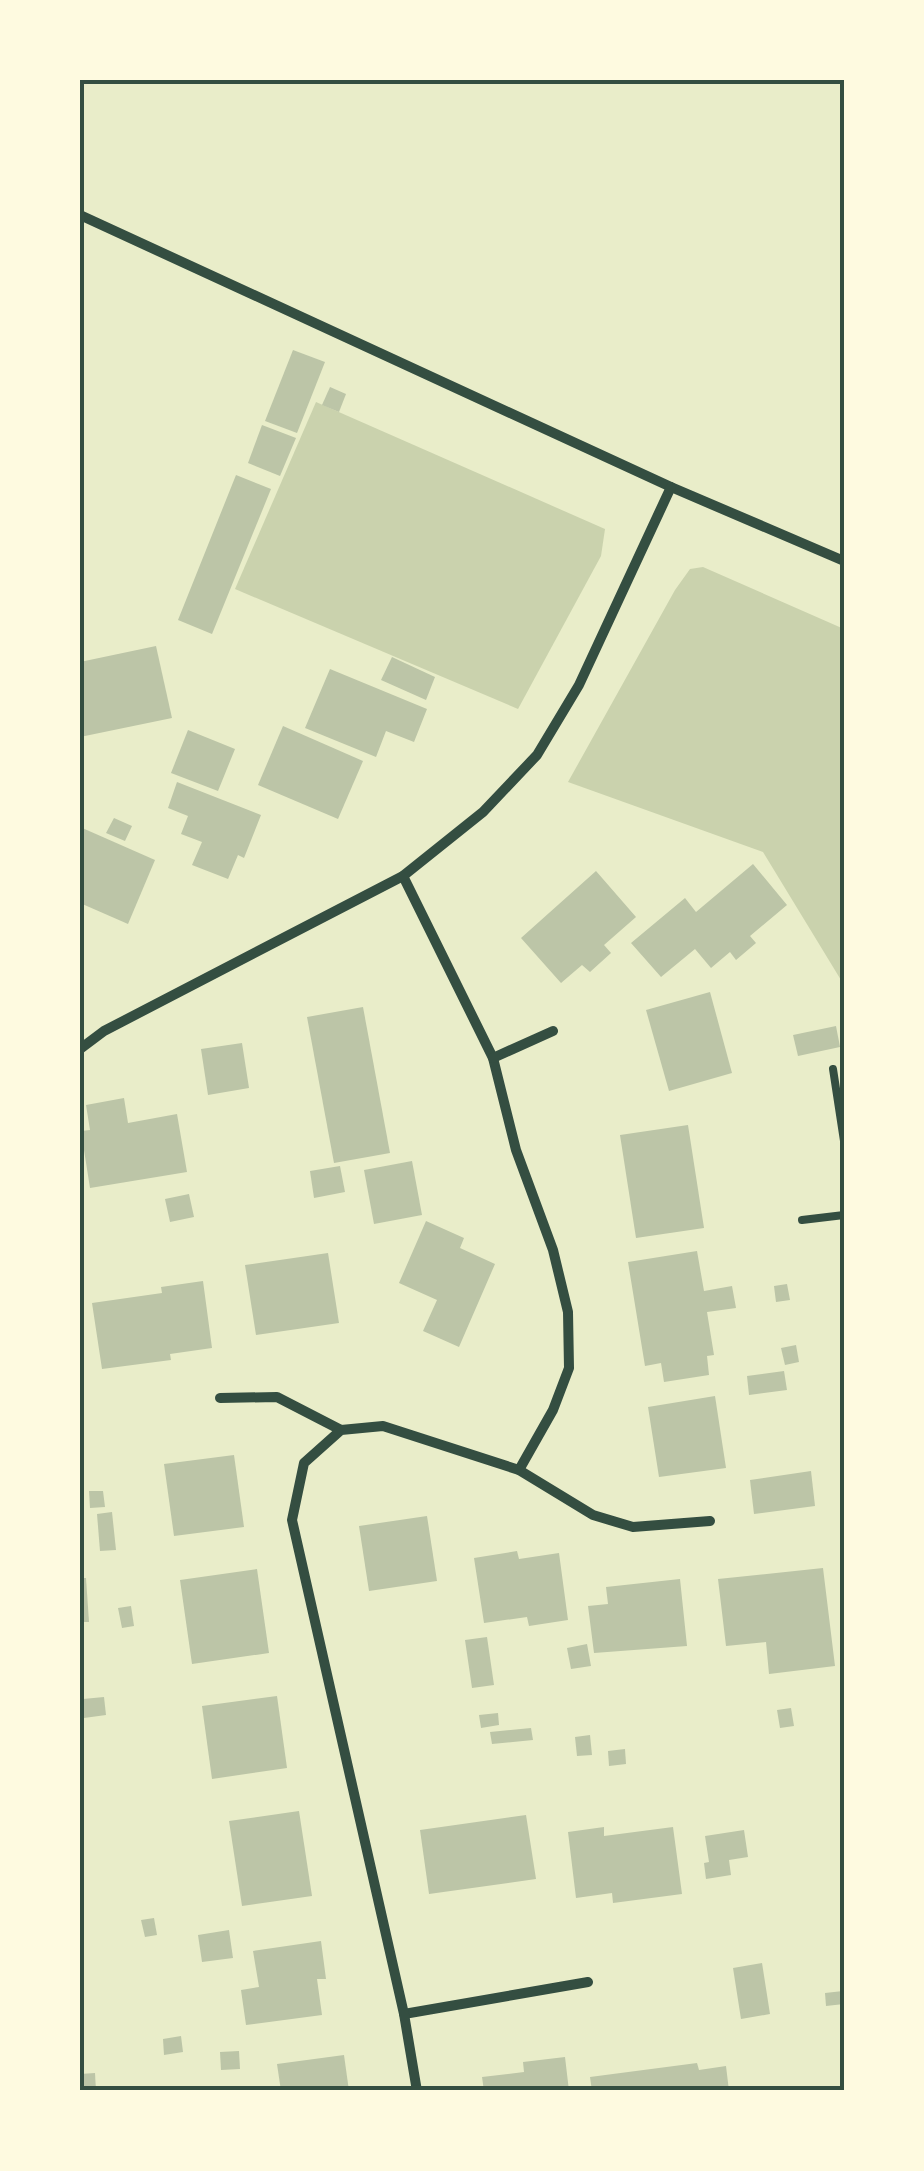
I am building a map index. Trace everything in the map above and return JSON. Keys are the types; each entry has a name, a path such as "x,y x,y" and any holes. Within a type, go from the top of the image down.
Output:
{"street":[{"path":"80,215 671,487 844,561"},
{"path":"80,1049 104,1031 403,876 483,812 537,755 579,685 671,487"},
{"path":"403,876 492,1058 516,1150 553,1250 568,1312 569,1368 554,1410 519,1470"},
{"path":"492,1058 552,1031"},
{"path":"220,1398 277,1397 341,1430 382,1426 519,1470 593,1516 633,1527 710,1521"},
{"path":"341,1430 304,1462 292,1520 404,2014 416,2091"},
{"path":"404,2014 588,1982"}],"lane":[{"path":"832,1069 844,1141"},
{"path":"802,1220 844,1215"}],"green space":[{"path":"316,402 605,529 601,556 518,709 235,589"},
{"path":"703,567 844,629 844,985 763,852 568,782 675,590 690,569"}],"building":[{"path":"293,350 325,362 297,433 265,421"},
{"path":"330,387 346,394 339,412 322,405"},
{"path":"262,425 296,438 280,476 248,463"},
{"path":"236,475 271,489 212,634 178,620"},
{"path":"156,646 172,718 80,737 80,662"},
{"path":"392,657 435,677 426,700 381,680"},
{"path":"330,669 427,709 414,742 386,731 376,757 305,728"},
{"path":"283,726 363,761 338,819 258,785"},
{"path":"188,730 235,749 218,791 171,773"},
{"path":"177,782 261,815 244,858 238,855 228,879 192,865 202,842 181,834 188,816 168,808"},
{"path":"114,818 132,826 125,841 106,833"},
{"path":"80,827 155,860 128,924 80,903"},
{"path":"753,864 787,905 750,936 756,943 736,960 730,952 711,968 695,949 661,977 631,943 685,898 696,912"},
{"path":"596,871 636,917 604,945 611,953 590,972 582,965 561,983 521,938"},
{"path":"710,992 732,1073 669,1091 646,1010"},
{"path":"363,1007 390,1153 334,1163 307,1017"},
{"path":"836,1026 840,1047 798,1056 793,1035"},
{"path":"242,1043 249,1088 208,1095 201,1049"},
{"path":"124,1098 128,1123 177,1114 187,1172 90,1188 81,1131 90,1130 86,1105"},
{"path":"688,1125 704,1228 636,1238 620,1135"},
{"path":"412,1161 422,1215 374,1224 364,1170"},
{"path":"340,1166 345,1192 314,1198 310,1171"},
{"path":"189,1194 194,1217 170,1222 165,1199"},
{"path":"426,1221 464,1238 460,1248 495,1264 459,1347 423,1331 437,1300 399,1283"},
{"path":"697,1251 704,1291 732,1286 736,1308 707,1312 714,1355 707,1356 709,1375 664,1382 661,1363 645,1366 628,1262"},
{"path":"328,1253 339,1323 256,1335 245,1265"},
{"path":"203,1281 212,1348 170,1354 171,1360 102,1369 92,1303 162,1293 161,1287"},
{"path":"787,1284 790,1300 776,1302 774,1286"},
{"path":"796,1345 799,1362 785,1365 781,1348"},
{"path":"784,1371 787,1390 749,1395 747,1376"},
{"path":"715,1396 726,1468 659,1477 648,1407"},
{"path":"234,1455 244,1527 174,1536 164,1464"},
{"path":"811,1471 815,1506 754,1514 750,1480"},
{"path":"89,1491 103,1491 105,1507 90,1508"},
{"path":"112,1512 116,1550 100,1551 97,1514"},
{"path":"427,1516 437,1581 369,1591 359,1526"},
{"path":"517,1551 519,1559 559,1553 568,1620 529,1626 527,1617 484,1623 474,1558"},
{"path":"823,1568 835,1666 769,1674 766,1642 726,1646 718,1579"},
{"path":"257,1569 269,1653 192,1664 180,1580"},
{"path":"80,1578 86,1578 89,1622 80,1622"},
{"path":"680,1579 687,1646 594,1653 588,1606 608,1604 606,1587"},
{"path":"131,1606 134,1626 122,1628 118,1608"},
{"path":"487,1637 494,1685 472,1688 465,1640"},
{"path":"587,1644 591,1666 571,1669 567,1648"},
{"path":"277,1696 287,1768 212,1779 202,1706"},
{"path":"104,1697 106,1715 84,1718 83,1699"},
{"path":"791,1708 794,1726 780,1728 777,1710"},
{"path":"498,1713 499,1725 481,1728 479,1715"},
{"path":"531,1728 533,1740 492,1744 490,1732"},
{"path":"590,1735 592,1755 577,1756 575,1737"},
{"path":"625,1749 626,1764 609,1766 608,1751"},
{"path":"299,1811 312,1896 242,1906 229,1821"},
{"path":"526,1815 536,1879 429,1894 420,1830"},
{"path":"604,1827 604,1836 673,1827 682,1894 613,1903 612,1893 576,1898 568,1832"},
{"path":"744,1830 748,1857 729,1860 731,1875 706,1879 704,1863 709,1862 705,1836"},
{"path":"154,1918 157,1935 145,1937 141,1920"},
{"path":"229,1930 233,1958 202,1962 198,1935"},
{"path":"321,1941 326,1979 317,1979 322,2015 246,2025 241,1990 259,1987 253,1951"},
{"path":"762,1963 770,2014 741,2019 733,1968"},
{"path":"843,1991 844,2004 826,2006 825,1993"},
{"path":"181,2036 183,2052 164,2055 163,2039"},
{"path":"239,2051 240,2069 221,2070 220,2052"},
{"path":"344,2055 349,2091 281,2091 277,2064"},
{"path":"565,2057 569,2091 484,2091 482,2077 524,2072 523,2062"},
{"path":"697,2063 699,2070 726,2066 729,2091 592,2091 590,2077"},
{"path":"95,2073 96,2091 81,2091 80,2074"}]}
